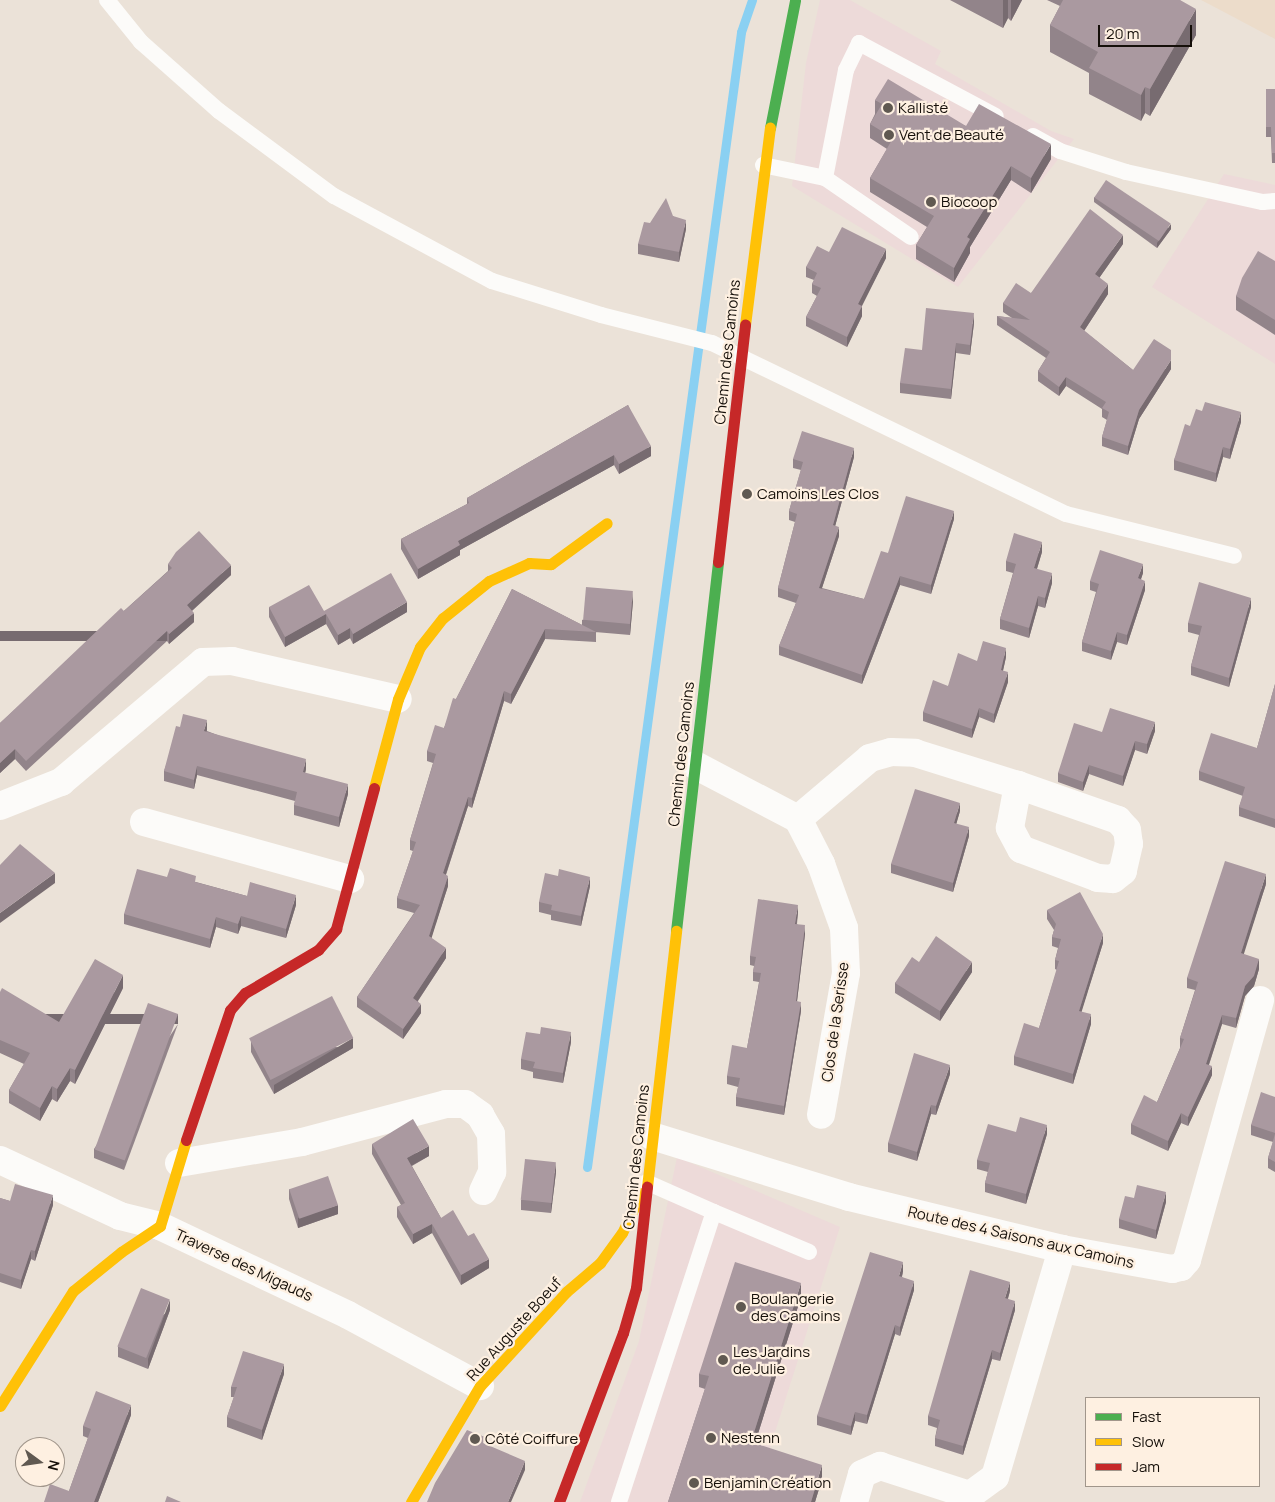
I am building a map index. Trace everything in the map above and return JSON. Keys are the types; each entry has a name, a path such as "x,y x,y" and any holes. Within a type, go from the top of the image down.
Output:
{"street":[{"name":"Chemin des Camoins","path":"559,1502 623,1333 636,1288 645,1226 646,1182 763,165 795,0"},
{"path":"0,1406 73,1291 121,1252 160,1226 210,1062 230,1010 245,993 318,950 336,929 398,699 420,647 443,618 489,581 529,563 551,564 607,524"},
{"path":"0,806 61,782 202,662 232,661 398,699"},
{"path":"695,765 798,819 853,770 870,758 890,752 915,753 1018,785"},
{"name":"Clos de la Serisse","path":"798,819 822,864 844,928 846,973 821,1115"},
{"path":"144,822 350,879"},
{"name":"Route des 4 Saisons aux Camoins","path":"652,1136 848,1197 1062,1249 1172,1269 1181,1268 1188,1260 1260,1000"},
{"path":"179,1163 302,1142 446,1104 465,1104 480,1115 491,1134 492,1172 483,1191"},
{"name":"Traverse des Migauds","path":"0,1160 120,1216 160,1226 348,1314 480,1386"},
{"name":"Rue Auguste Boeuf","path":"411,1502 480,1386 566,1292 600,1262 622,1233 646,1182"},
{"path":"854,1502 862,1474 880,1466 970,1495 995,1477 1062,1249"},
{"path":"600,1262 617,1264"},
{"path":"627,1270 636,1288"}],"lane":[{"path":"107,0 142,42 220,111 334,196 492,281 672,334 712,343 741,355 1066,514 1234,556"},
{"path":"825,178 846,70 859,43 1060,151 1126,172 1263,202 1275,201"},
{"path":"763,165 825,178 911,237"},
{"path":"646,1182 809,1252"},
{"path":"619,1502 714,1212"}],"shaded area":[{"path":"820,0 850,0 941,51 935,64 1051,131 1074,139 958,287 792,186 806,63"},
{"path":"1201,0 1275,0 1275,39 1224,12"},
{"path":"1224,174 1275,185 1275,364 1152,287"},
{"path":"677,1157 840,1227 753,1502 580,1502 639,1341"}],"building":[{"path":"1063,0 1180,0 1196,9 1150,89 1145,87 1141,95 1089,68 1098,52 1050,25"},
{"path":"888,79 966,126 979,104 1051,144 1031,178 1011,166 967,237 970,239 954,268 916,245 934,216 870,178 893,138 870,124 882,104 875,100"},
{"path":"1266,89 1275,89 1275,153 1272,153 1271,127 1266,127"},
{"path":"1106,180 1171,224 1159,241 1094,197"},
{"path":"666,198 673,216 686,220 679,252 638,244 644,222 650,223"},
{"path":"1090,209 1123,235 1095,274 1108,284 1080,327 1133,370 1154,339 1171,350 1171,360 1139,410 1128,446 1102,437 1109,412 1102,408 1106,402 1066,377 1059,387 1038,371 1050,352 997,316 1030,320 1003,303 1016,283 1031,293"},
{"path":"842,227 886,249 858,304 862,306 847,337 806,317 821,288 812,284 817,273 806,267 817,246 829,252"},
{"path":"1258,251 1275,261 1275,320 1236,296 1242,278"},
{"path":"926,308 974,313 970,345 956,343 951,389 900,383 905,348 922,350"},
{"path":"1205,402 1241,412 1230,449 1223,447 1216,473 1174,460 1185,424 1190,426 1196,409 1202,411"},
{"path":"628,405 651,446 619,464 614,455 458,541 460,545 418,569 401,539 469,503 467,498"},
{"path":"802,431 854,448 833,525 839,527 819,588 864,599 881,551 888,553 906,496 954,511 931,585 900,576 862,675 779,646 799,595 778,588 797,514 789,511 803,462 793,459"},
{"path":"199,531 231,565 187,605 194,613 169,634 167,631 26,761 15,749 0,763 0,723 121,608 124,611 172,568 168,564 176,552"},
{"path":"1014,533 1042,542 1034,568 1052,573 1045,598 1038,596 1029,628 1000,619 1016,564 1006,561"},
{"path":"1100,550 1143,564 1138,578 1145,581 1127,635 1117,632 1111,651 1082,642 1099,584 1090,581"},
{"path":"391,573 407,602 353,634 350,628 338,635 326,614 285,637 269,607 309,585 324,611"},
{"path":"1199,582 1251,598 1229,678 1191,666 1202,626 1188,623"},
{"path":"586,587 633,591 630,624 583,620"},
{"path":"512,589 596,632 545,629 511,694 504,691 472,798 468,797 443,873 448,876 429,936 446,948 413,998 421,1004 403,1029 357,997 420,905 397,898 416,842 410,840 436,754 427,751 435,725 444,728 453,698 456,699"},
{"path":"983,641 1006,648 1001,670 1008,672 994,714 979,708 972,729 923,712 933,680 948,686 958,653 977,661"},
{"path":"1275,684 1275,819 1239,807 1245,787 1199,771 1211,733 1257,748"},
{"path":"1110,708 1155,722 1147,744 1135,741 1123,776 1089,765 1083,782 1058,773 1074,723 1102,732"},
{"path":"183,714 207,720 204,731 306,759 303,772 348,784 339,817 294,805 297,792 197,766 194,780 164,771 176,726 180,727"},
{"path":"915,789 960,803 954,823 969,827 953,883 891,864"},
{"path":"20,844 55,873 0,913 0,865"},
{"path":"1225,861 1266,874 1241,953 1259,959 1254,976 1245,986 1236,1018 1222,1015 1206,1064 1212,1066 1188,1117 1181,1113 1168,1141 1131,1124 1144,1095 1157,1102 1184,1039 1180,1038 1198,982 1187,978"},
{"path":"170,868 196,876 195,882 247,896 250,882 296,895 286,929 241,916 238,924 216,917 210,939 124,914 137,869 167,877"},
{"path":"559,869 590,877 581,916 551,910 552,905 539,902 545,873 558,876"},
{"path":"1080,892 1103,934 1079,1011 1091,1014 1073,1074 1014,1056 1024,1023 1039,1028 1059,961 1055,960 1061,939 1052,937 1056,924 1047,910"},
{"path":"758,899 798,905 795,924 805,925 796,1001 801,1002 784,1106 736,1097 740,1078 727,1076 732,1045 747,1048 761,973 753,972 756,957 750,956"},
{"path":"936,936 972,962 940,1011 895,983 912,957 919,962"},
{"path":"95,959 123,975 75,1070 70,1068 57,1089 52,1086 40,1108 9,1090 30,1053 0,1040 0,992 2,988 59,1022"},
{"path":"332,996 353,1038 270,1080 249,1038"},
{"path":"148,1003 178,1014 125,1161 95,1150"},
{"path":"541,1027 571,1032 563,1073 533,1068 535,1062 521,1059 526,1032 540,1034"},
{"path":"914,1053 950,1065 936,1106 931,1105 917,1152 888,1143"},
{"path":"1261,1092 1275,1097 1275,1133 1251,1125"},
{"path":"1020,1117 1047,1125 1026,1194 985,1183 990,1163 977,1160 988,1124 1016,1132"},
{"path":"413,1119 429,1146 407,1158 441,1218 453,1210 468,1236 474,1233 489,1259 461,1275 432,1224 413,1234 397,1207 405,1203 372,1144"},
{"path":"1275,1134 1275,1162 1268,1158"},
{"path":"525,1159 556,1162 552,1203 521,1200"},
{"path":"328,1176 338,1205 299,1219 289,1189"},
{"path":"15,1184 53,1195 35,1251 31,1250 21,1280 0,1273 0,1198 10,1201"},
{"path":"1137,1185 1166,1192 1156,1230 1119,1219 1125,1196 1134,1198"},
{"path":"870,1252 903,1262 899,1276 914,1281 900,1327 895,1325 867,1415 855,1412 851,1426 817,1416"},
{"path":"735,1262 801,1283 751,1442 822,1465 811,1502 668,1502 709,1376 699,1374"},
{"path":"970,1270 1010,1282 1005,1298 1015,1301 1000,1353 992,1350 963,1446 935,1438 940,1420 928,1416"},
{"path":"141,1288 170,1300 146,1358 117,1346"},
{"path":"243,1351 284,1364 262,1430 227,1417 237,1387 231,1387"},
{"path":"96,1391 131,1405 94,1502 44,1502 49,1487 58,1487 69,1491 91,1429 83,1426"},
{"path":"467,1430 485,1437 483,1443 525,1461 508,1502 427,1502 435,1483"},
{"path":"167,1496 181,1502 165,1502"}],"waterway":[{"path":"587,1167 741,32 752,0"}],"traffic: fast":[{"path":"770,128 795,0"},
{"path":"676,931 718,562"}],"traffic: slow":[{"path":"745,325 770,128"},
{"path":"374,788 398,699 420,647 443,618 489,581 529,563 551,564 607,523"},
{"path":"647,1187 676,931"},
{"path":"0,1406 73,1291 121,1252 160,1226 186,1140"},
{"path":"411,1502 480,1386 566,1292 600,1263 622,1233 641,1193"}],"traffic: jam":[{"path":"718,562 745,325"},
{"path":"186,1140 230,1010 245,993 318,950 336,929 374,788"},
{"path":"559,1502 623,1333 636,1288 647,1187"}],"place":[{"name":"Kallisté","path":"888,108"},
{"name":"Vent de Beauté","path":"889,135"},
{"name":"Biocoop","path":"931,202"},
{"name":"Camoins Les Clos","path":"747,494"},
{"name":"Boulangerie des Camoins","path":"741,1307"},
{"name":"Les Jardins de Julie","path":"723,1360"},
{"name":"Nestenn","path":"711,1438"},
{"name":"Côté Coiffure","path":"475,1439"},
{"name":"Benjamin Création","path":"694,1483"}]}
